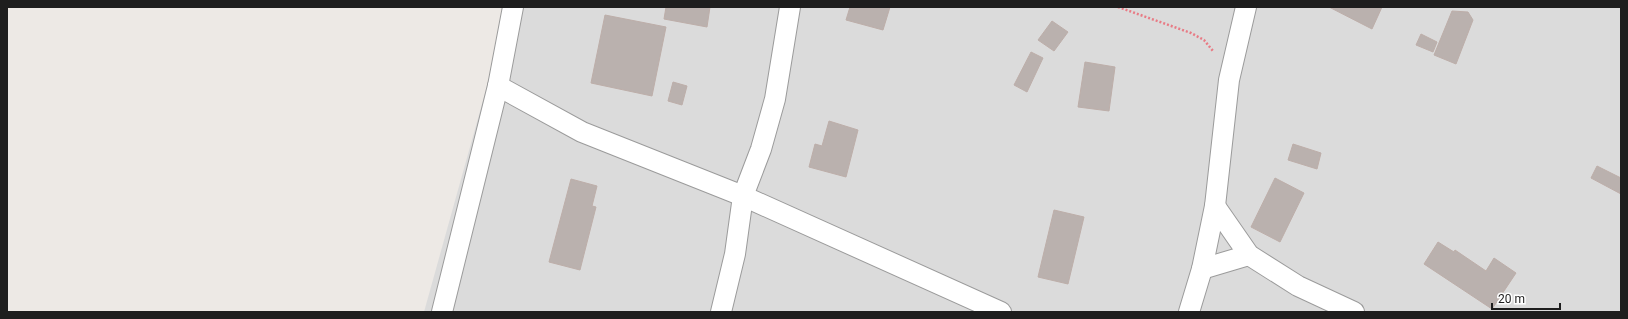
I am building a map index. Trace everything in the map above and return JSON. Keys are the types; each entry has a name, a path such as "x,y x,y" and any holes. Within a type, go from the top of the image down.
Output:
{"street":[{"path":"442,312 498,86 513,7"},
{"path":"721,312 735,254 743,196 761,149 775,99 790,7"},
{"path":"1189,312 1202,269 1215,206 1229,80 1246,7"},
{"path":"498,86 582,132 743,196 1001,312"},
{"path":"1215,206 1249,255 1298,286 1354,312"},
{"path":"1202,269 1249,255"}],"path":[{"path":"1118,7 1191,33 1204,40 1224,64 1229,80"}],"shaded area":[{"path":"509,7 1621,7 1621,312 424,312"}],"building":[{"path":"666,7 710,7 707,27 664,19"},
{"path":"850,7 890,7 883,30 846,20"},
{"path":"1329,7 1382,7 1372,29"},
{"path":"1452,11 1468,12 1473,20 1456,64 1434,55"},
{"path":"605,15 666,27 652,96 591,83"},
{"path":"1052,21 1068,32 1054,51 1038,40"},
{"path":"1421,34 1437,42 1433,52 1416,45"},
{"path":"1031,52 1043,58 1027,92 1014,85"},
{"path":"1085,62 1115,67 1109,111 1078,107"},
{"path":"673,82 687,86 682,105 668,101"},
{"path":"829,121 858,130 846,177 809,167 815,144 822,146"},
{"path":"1293,144 1321,153 1317,169 1288,160"},
{"path":"1597,166 1621,178 1621,194 1591,178"},
{"path":"1275,178 1304,193 1280,242 1251,227"},
{"path":"571,179 597,186 592,206 596,207 580,270 549,262"},
{"path":"1054,210 1084,217 1068,284 1038,277"},
{"path":"1438,242 1454,252 1455,250 1486,271 1494,258 1516,273 1492,309 1424,264"}]}
